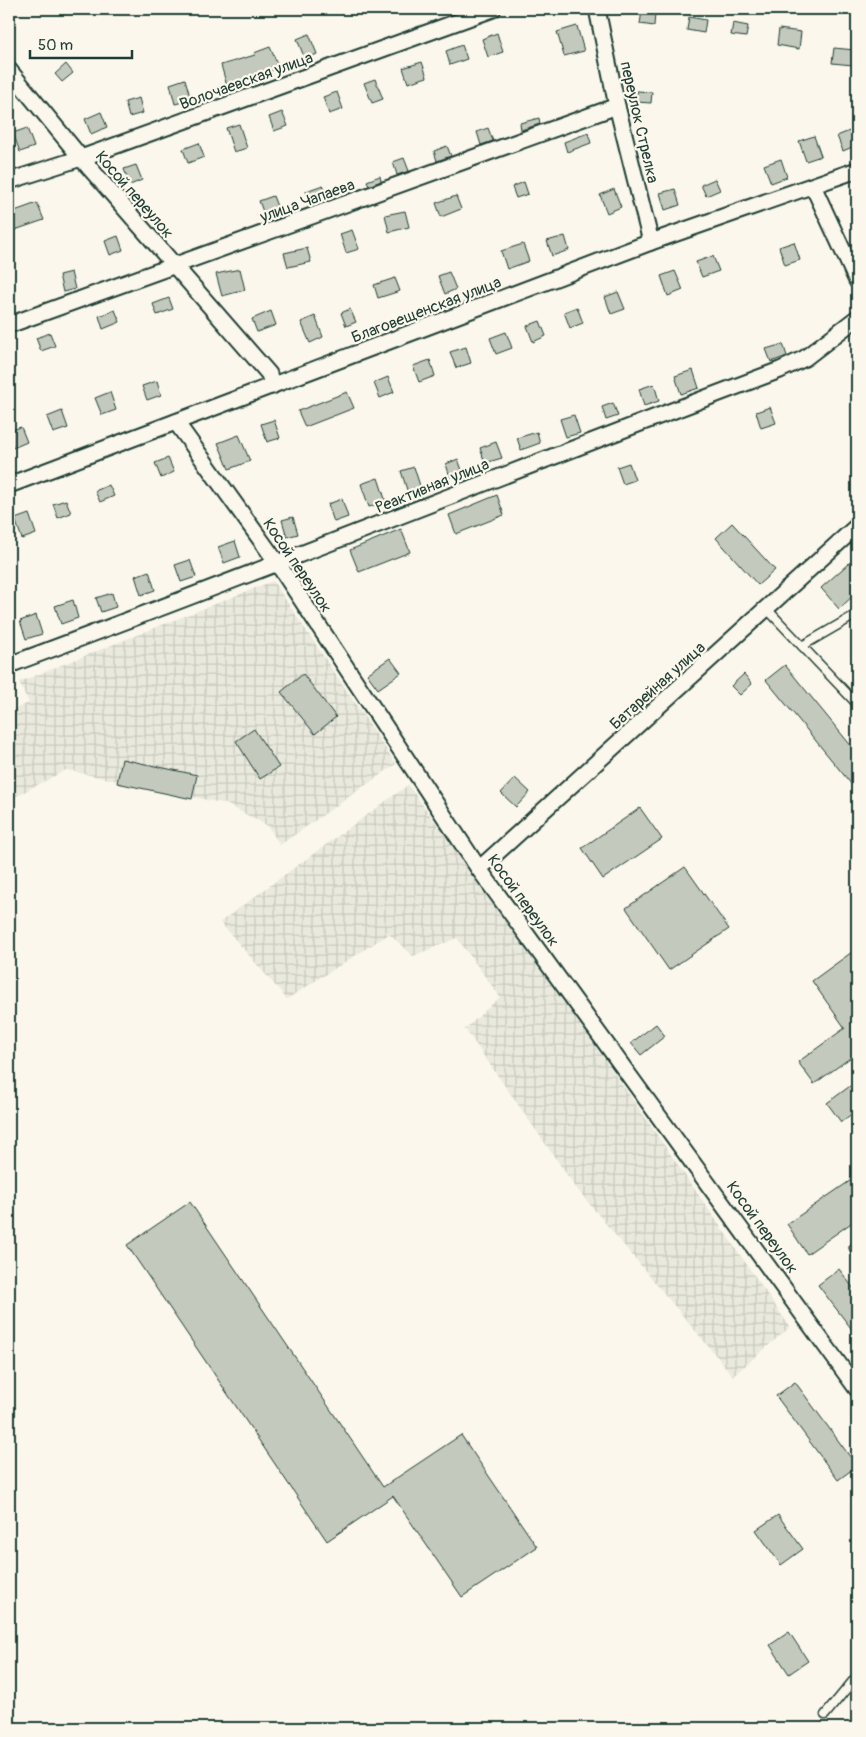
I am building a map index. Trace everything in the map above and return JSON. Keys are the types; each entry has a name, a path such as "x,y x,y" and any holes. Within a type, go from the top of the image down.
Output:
{"street":[{"name":"Волочаевская улица","path":"9,181 81,158 493,9"},
{"name":"переулок Стрелка","path":"597,9 616,106 650,242"},
{"name":"Косой переулок","path":"9,70 81,158 269,374 272,386"},
{"name":"улица Чапаева","path":"9,325 175,267 616,106"},
{"name":"Благовещенская улица","path":"9,485 650,242 857,170"},
{"path":"813,186 857,281"},
{"name":"Реактивная улица","path":"9,665 278,564 550,456 780,370 805,358 857,318"},
{"name":"Косой переулок","path":"176,422 278,564 479,869 772,1269 857,1389"},
{"name":"Батарейная улица","path":"479,869 857,526"}],"lane":[{"path":"767,608 857,704"},
{"path":"802,646 857,614"},
{"path":"857,1245 854,1248 857,1253"},
{"path":"825,1715 857,1676"}],"shaded area":[{"path":"273,581 396,764 280,845 268,826 226,804 66,770 9,800 9,711 29,703 19,682"},
{"path":"408,785 536,960 790,1327 733,1376 577,1189 465,1029 500,997 457,938 413,956 389,934 287,999 220,922"}],"building":[{"path":"642,11 655,13 654,26 640,24"},
{"path":"689,17 706,20 704,33 687,30"},
{"path":"733,23 748,26 746,37 731,35"},
{"path":"577,26 584,51 564,56 557,32"},
{"path":"779,29 801,32 799,49 777,45"},
{"path":"497,33 503,52 488,57 482,39"},
{"path":"309,34 317,54 305,59 297,39"},
{"path":"462,45 467,59 450,65 446,51"},
{"path":"270,47 279,68 227,86 221,65 255,55 254,53"},
{"path":"834,48 855,50 853,65 832,63"},
{"path":"422,62 427,77 408,83 403,68"},
{"path":"66,64 73,73 62,82 55,74"},
{"path":"185,79 191,100 175,104 170,84"},
{"path":"375,79 383,99 372,103 364,83"},
{"path":"637,91 652,92 651,103 636,102"},
{"path":"337,92 343,109 329,114 323,97"},
{"path":"139,98 143,113 129,117 125,102"},
{"path":"101,112 107,127 91,134 85,119"},
{"path":"282,112 288,126 274,131 269,117"},
{"path":"539,118 540,124 521,130 520,123"},
{"path":"239,124 247,148 234,152 226,128"},
{"path":"27,128 34,147 20,152 13,133"},
{"path":"488,128 493,141 481,145 477,132"},
{"path":"857,128 857,145 843,151 837,136"},
{"path":"588,133 591,143 567,152 564,142"},
{"path":"814,136 821,156 806,161 799,141"},
{"path":"199,143 204,157 188,163 183,149"},
{"path":"447,146 451,156 437,161 434,151"},
{"path":"404,158 409,171 397,175 393,162"},
{"path":"781,159 787,177 771,183 764,165"},
{"path":"136,165 142,180 130,185 124,169"},
{"path":"380,176 381,181 369,186 367,181"},
{"path":"715,179 720,190 706,196 701,185"},
{"path":"524,182 528,194 516,198 512,187"},
{"path":"323,185 328,200 311,206 306,191"},
{"path":"614,189 621,207 607,213 600,195"},
{"path":"675,189 680,205 665,210 660,193"},
{"path":"273,196 281,217 267,222 259,201"},
{"path":"456,196 461,209 441,217 436,203"},
{"path":"37,203 44,220 9,232 9,213"},
{"path":"405,211 409,227 389,232 385,215"},
{"path":"352,230 359,249 346,253 340,234"},
{"path":"118,236 123,250 110,255 105,241"},
{"path":"565,236 569,250 552,256 547,241"},
{"path":"794,242 800,260 785,265 779,247"},
{"path":"523,244 529,261 507,269 501,251"},
{"path":"307,248 311,262 288,267 284,253"},
{"path":"713,256 719,271 702,277 696,262"},
{"path":"240,269 245,290 222,296 216,274"},
{"path":"675,271 683,290 668,296 661,276"},
{"path":"71,272 75,289 63,292 59,275"},
{"path":"449,272 456,289 445,294 438,276"},
{"path":"395,278 400,291 378,298 374,285"},
{"path":"618,292 625,309 611,314 605,297"},
{"path":"169,298 173,309 157,315 153,304"},
{"path":"577,307 583,323 570,328 564,312"},
{"path":"350,309 356,322 346,326 341,313"},
{"path":"115,310 120,322 103,329 99,316"},
{"path":"271,311 276,325 257,332 252,319"},
{"path":"315,316 323,337 310,343 301,322"},
{"path":"540,321 546,336 533,342 527,326"},
{"path":"506,332 512,348 496,354 490,338"},
{"path":"50,333 55,346 41,351 36,338"},
{"path":"783,344 787,356 771,362 766,349"},
{"path":"466,347 471,363 456,368 450,352"},
{"path":"430,360 435,376 419,382 413,366"},
{"path":"693,370 699,388 681,394 675,376"},
{"path":"388,377 394,392 380,398 374,383"},
{"path":"157,381 161,395 147,400 142,386"},
{"path":"654,384 659,401 644,406 639,389"},
{"path":"110,392 116,410 102,415 95,398"},
{"path":"347,392 354,408 305,427 298,411"},
{"path":"613,403 618,416 606,420 602,407"},
{"path":"770,407 776,423 761,428 756,412"},
{"path":"62,411 68,428 53,433 47,417"},
{"path":"574,415 580,433 566,437 560,419"},
{"path":"274,420 280,438 267,442 261,424"},
{"path":"21,427 27,442 13,448 9,431"},
{"path":"537,432 540,443 521,450 517,438"},
{"path":"239,435 250,461 229,469 218,443"},
{"path":"496,442 502,458 485,463 480,448"},
{"path":"168,458 174,472 161,478 155,463"},
{"path":"458,459 463,473 450,477 446,464"},
{"path":"629,463 635,480 623,484 617,467"},
{"path":"414,467 421,489 408,493 401,471"},
{"path":"378,478 386,502 369,507 361,484"},
{"path":"109,485 114,496 100,502 95,491"},
{"path":"497,495 504,515 456,534 449,515"},
{"path":"342,499 348,517 334,522 328,504"},
{"path":"66,500 71,513 58,518 53,504"},
{"path":"29,514 36,534 22,539 15,519"},
{"path":"293,517 298,534 287,537 282,520"},
{"path":"732,523 775,570 758,585 716,538"},
{"path":"401,529 410,552 359,572 350,550"},
{"path":"235,541 240,557 224,563 218,547"},
{"path":"857,556 857,592 839,609 821,588"},
{"path":"190,560 196,577 181,582 175,565"},
{"path":"149,571 155,590 141,595 135,576"},
{"path":"112,593 116,607 101,612 96,598"},
{"path":"73,600 78,618 61,624 55,606"},
{"path":"36,615 42,634 26,639 20,621"},
{"path":"390,658 401,673 378,689 367,674"},
{"path":"785,665 857,753 857,791 766,680"},
{"path":"303,674 336,717 315,734 281,692"},
{"path":"744,674 752,684 740,695 731,686"},
{"path":"254,729 279,767 260,779 236,741"},
{"path":"122,759 197,775 192,799 117,783"},
{"path":"515,778 530,792 516,807 501,793"},
{"path":"640,808 662,839 603,879 582,848"},
{"path":"685,867 729,929 669,970 626,908"},
{"path":"852,952 857,959 857,979 851,984 857,993 857,1053 814,1084 798,1062 845,1028 812,981"},
{"path":"656,1024 665,1036 641,1055 631,1043"},
{"path":"857,1081 857,1110 841,1122 827,1103"},
{"path":"857,1176 857,1219 807,1254 787,1224"},
{"path":"190,1202 383,1487 461,1435 537,1547 462,1597 393,1496 327,1541 127,1245"},
{"path":"839,1269 857,1293 857,1336 818,1285"},
{"path":"795,1382 857,1466 838,1480 776,1396"},
{"path":"778,1515 803,1549 781,1565 756,1530"},
{"path":"789,1632 808,1661 789,1674 770,1645"}]}
